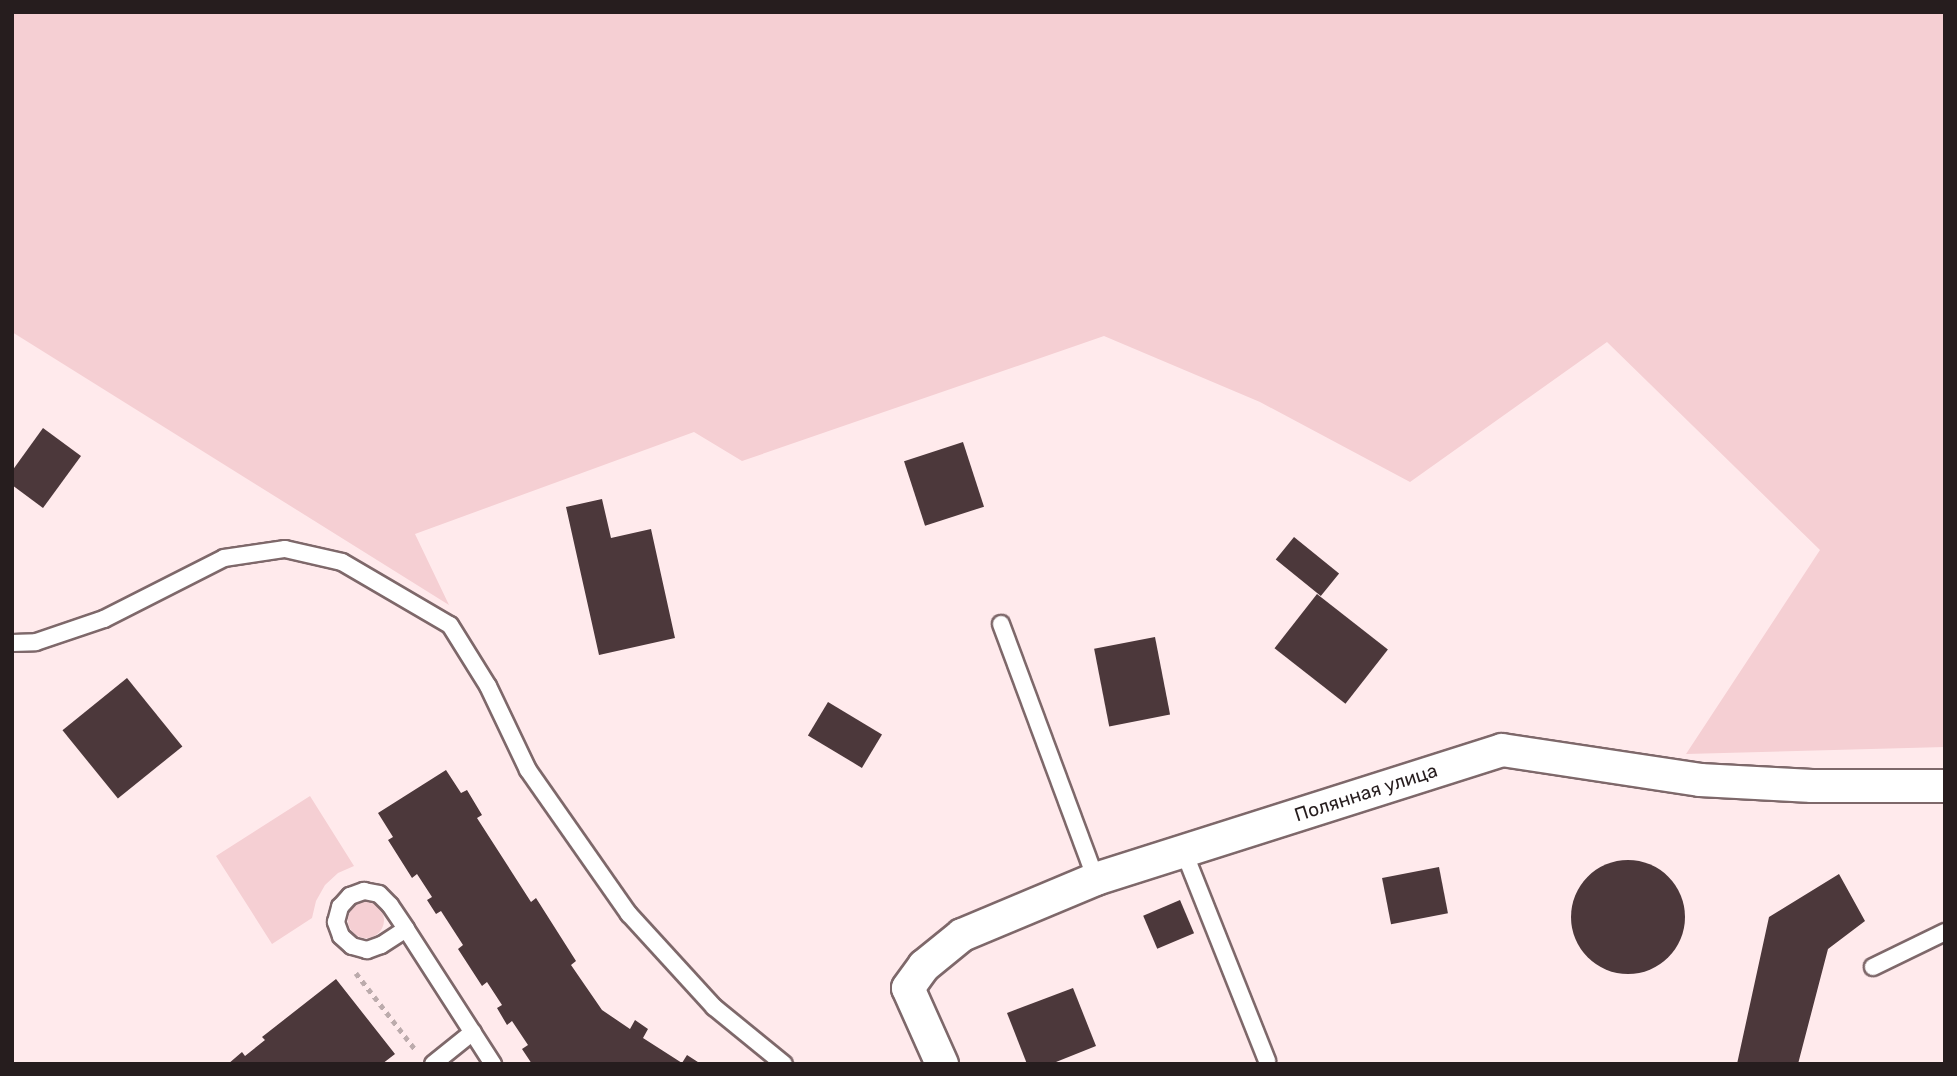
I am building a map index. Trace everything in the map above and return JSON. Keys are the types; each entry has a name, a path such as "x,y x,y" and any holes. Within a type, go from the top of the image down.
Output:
{"street":[{"name":"Полянная улица","path":"942,1064 908,988 924,966 962,935 1096,879 1502,750 1700,780 1812,786 1945,786"}],"lane":[{"path":"12,643 36,642 104,619 224,558 285,549 342,562 450,625 488,686 528,770 629,914 714,1007 784,1064"},
{"path":"1001,624 1096,879"},
{"path":"1184,852 1267,1061"},
{"path":"406,929 382,945 367,950 352,946 341,936 337,922 340,907 350,896 364,891 379,894 390,905 406,929 473,1032 493,1064"},
{"path":"1873,967 1945,932"},
{"path":"433,1064 473,1032"}],"path":[{"path":"341,936 349,965 418,1053"}],"shaded area":[{"path":"12,12 1945,12 1945,747 1686,754 1820,550 1607,342 1410,482 1260,402 1104,336 742,461 694,432 415,534 449,605 12,332"},
{"path":"310,796 354,866 338,873 325,885 316,901 312,918 272,944 216,856"},
{"path":"366,902 379,907 384,920 379,933 366,938 353,933 348,920 353,907"}],"building":[{"path":"43,428 81,456 43,508 12,485 12,471"},
{"path":"963,442 984,507 925,526 904,461"},
{"path":"602,499 611,538 651,529 675,638 599,655 566,507"},
{"path":"1294,537 1339,574 1321,596 1276,560"},
{"path":"1317,594 1388,649 1345,704 1275,648"},
{"path":"1155,637 1170,715 1109,726 1094,649"},
{"path":"127,678 182,746 118,799 62,730"},
{"path":"828,702 882,734 862,768 808,735"},
{"path":"446,770 461,793 467,790 482,815 477,818 531,902 536,898 576,961 571,965 602,1010 630,1029 635,1020 648,1029 643,1038 682,1063 687,1055 701,1064 532,1064 522,1049 528,1045 512,1021 507,1025 497,1008 502,1005 487,982 482,986 458,949 463,945 441,911 436,914 427,900 432,897 417,874 412,878 388,840 393,837 378,813"},
{"path":"1628,860 1650,864 1668,877 1681,895 1685,917 1681,939 1668,957 1650,970 1628,974 1606,970 1588,957 1575,939 1571,917 1575,895 1588,877 1606,864"},
{"path":"1439,867 1448,913 1391,924 1382,878"},
{"path":"1839,874 1865,921 1828,949 1798,1064 1737,1064 1769,917"},
{"path":"1180,900 1194,933 1157,949 1143,916"},
{"path":"336,979 395,1054 382,1064 228,1064 242,1052 245,1056 265,1040 262,1037"},
{"path":"1073,988 1096,1046 1051,1064 1027,1064 1007,1013"}]}
